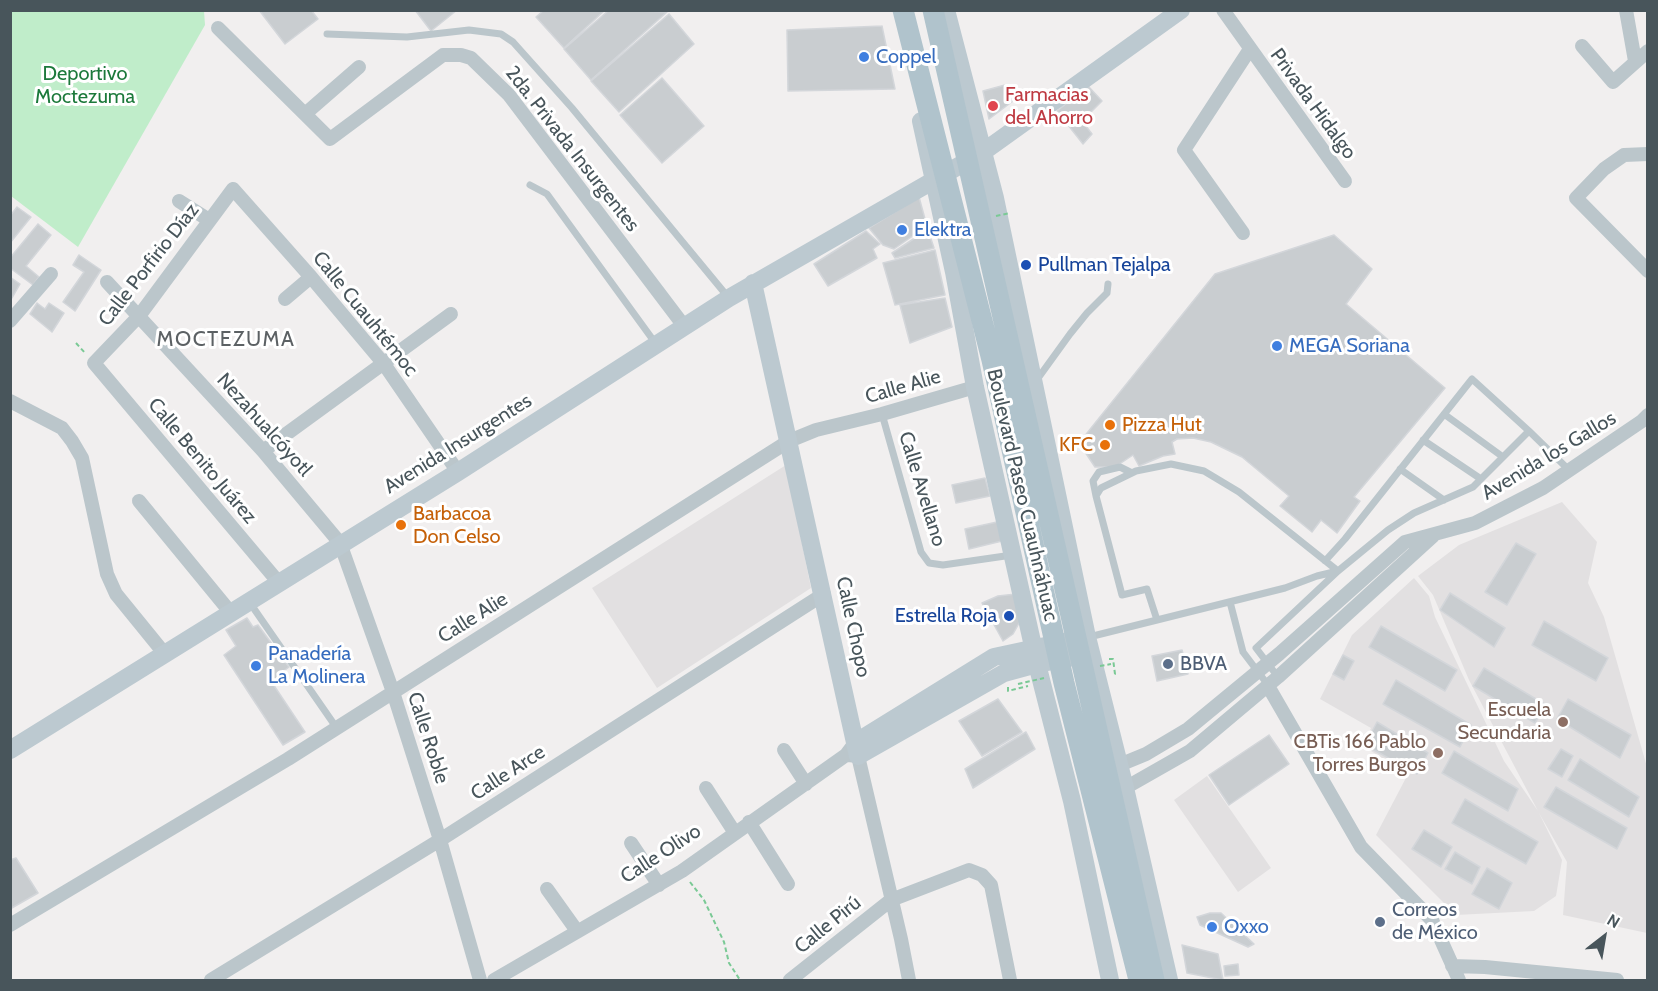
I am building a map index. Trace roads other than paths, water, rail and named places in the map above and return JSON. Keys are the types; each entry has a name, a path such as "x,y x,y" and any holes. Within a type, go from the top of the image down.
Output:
{"main road":[{"name":"Boulevard Paseo Cuauhnáhuac","path":"903,10 992,360 1064,682 1138,981"},
{"name":"Boulevard Paseo Cuauhnáhuac","path":"933,10 1154,981"}],"street":[{"name":"Boulevard Paseo Cuauhnáhuac","path":"897,10 954,272 975,387 1035,656 1072,801 1110,981"},
{"name":"Boulevard Paseo Cuauhnáhuac","path":"946,10 984,152 1088,646 1125,788 1169,981"},
{"name":"Avenida Insurgentes","path":"10,750 164,653 280,584 340,543 458,472 753,283 984,152 1181,10"},
{"name":"Privada Hidalgo","path":"1223,10 1345,181"},
{"path":"1626,10 1635,61"},
{"name":"2da. Privada Insurgentes","path":"218,28 330,139 443,55 461,55 471,58 509,95 684,326"},
{"path":"1582,46 1613,82 1647,51"},
{"name":"Privada Hidalgo","path":"1243,233 1184,150 1250,49"},
{"path":"305,114 359,67"},
{"path":"923,130 974,118"},
{"path":"953,124 959,150 984,152"},
{"path":"1647,154 1624,155 1604,169 1576,198 1647,271"},
{"name":"Calle Porfirio Díaz","path":"94,363 139,316 233,189"},
{"name":"Calle Cuauhtémoc","path":"233,189 312,277 384,364 458,472"},
{"path":"179,201 209,220"},
{"path":"954,272 1008,261"},
{"path":"10,321 51,274"},
{"path":"285,299 312,277"},
{"name":"Nezahualcóyotl","path":"107,282 263,451 340,543"},
{"name":"Calle Chopo","path":"753,283 824,594 853,751 909,981"},
{"path":"263,451 451,314"},
{"name":"Calle Benito Juárez","path":"94,363 280,584"},
{"name":"Calle Alie","path":"10,925 288,759 789,441 816,430 975,387"},
{"path":"10,401 62,428 72,441 82,458 107,574 116,594 164,653"},
{"name":"Avenida los Gallos","path":"1119,765 1146,754 1188,729 1263,667 1405,542 1475,523 1543,488 1646,421"},
{"path":"139,501 231,613"},
{"name":"Avenida los Gallos","path":"1270,684 1434,535"},
{"name":"Calle Roble","path":"340,543 393,692 440,840 480,981"},
{"name":"Calle Arce","path":"210,981 440,840 824,594"},
{"name":"Calle Olivo","path":"494,981 682,871 749,822 994,657 1035,656 1088,646"},
{"path":"1072,801 1125,788 1190,751 1270,684 1361,847 1432,920 1459,981"},
{"path":"784,750 806,784"},
{"path":"1067,782 1119,765"},
{"path":"706,788 735,833"},
{"path":"749,822 788,884"},
{"path":"631,843 659,885"},
{"name":"Calle Pirú","path":"794,980 891,900 969,870 982,875 990,885 1010,981"},
{"path":"548,889 577,931"},
{"path":"1452,966 1485,967 1617,981"}],"lane":[{"path":"327,34 407,37 470,30 501,34 513,42 572,108 729,298"},
{"path":"530,184 547,194 656,344"},
{"path":"1034,383 1076,327 1107,293 1108,284"},
{"path":"1325,561 1472,379 1569,470"},
{"name":"Calle Avellano","path":"882,414 921,552 929,563 943,565 1012,555"},
{"path":"1444,414 1503,457"},
{"path":"1270,684 1256,648 1338,571 1388,531 1414,513 1473,487 1529,431"},
{"path":"1423,440 1481,479"},
{"path":"1096,496 1101,488 1132,473 1171,464 1204,471 1239,492 1338,571"},
{"path":"1132,473 1120,467 1099,472 1093,481 1122,595 1147,590 1157,620"},
{"path":"1400,470 1444,500"},
{"path":"1088,646 1157,620 1286,588 1338,571"},
{"path":"249,602 336,727"},
{"path":"1230,602 1243,652 1263,667 1270,684"}],"place":[{"name":"Coppel","path":"864,57"},
{"name":"Farmacias del Ahorro","path":"993,106"},
{"name":"Elektra","path":"902,230"},
{"name":"Pullman Tejalpa","path":"1026,265"},
{"name":"MEGA Soriana","path":"1277,346"},
{"name":"Pizza Hut","path":"1110,425"},
{"name":"KFC","path":"1105,445"},
{"name":"Barbacoa Don Celso","path":"401,525"},
{"name":"Estrella Roja","path":"1009,616"},
{"name":"BBVA","path":"1168,664"},
{"name":"Panadería La Molinera","path":"256,666"},
{"name":"Escuela Secundaria","path":"1563,722"},
{"name":"CBTis 166 Pablo Torres Burgos","path":"1438,753"},
{"name":"Correos de México","path":"1380,922"},
{"name":"Oxxo","path":"1212,927"}],"district":[{"name":"MOCTEZUMA","path":"226,340"}],"park label":[{"name":"Deportivo Moctezuma","path":"85,86"}]}
